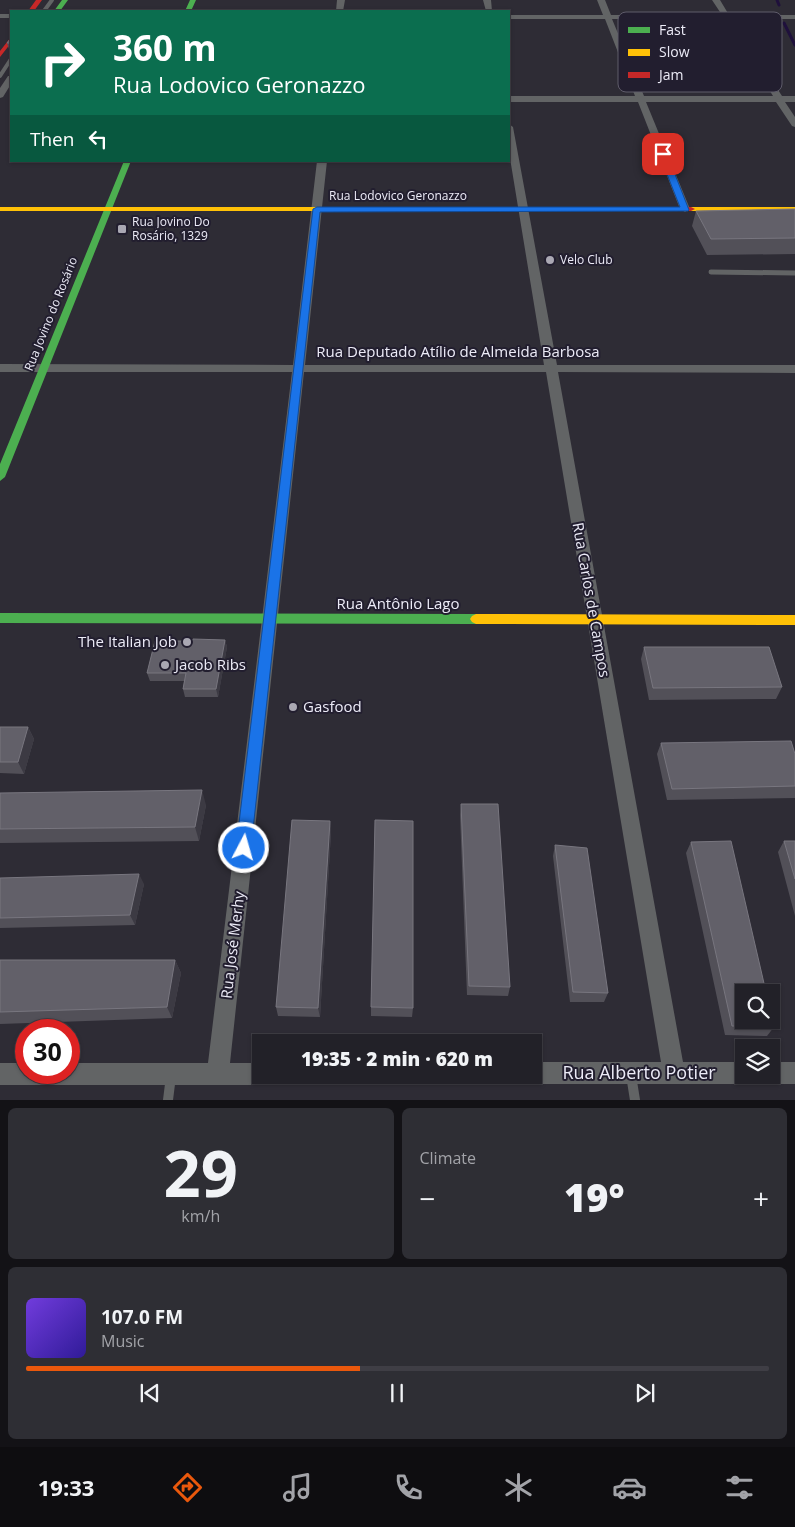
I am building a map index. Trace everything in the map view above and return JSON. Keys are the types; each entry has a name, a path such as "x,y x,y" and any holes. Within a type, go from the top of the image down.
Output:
{"main road":[{"path":"0,55 10,40"},
{"name":"Rua Jovino do Rosário","path":"0,477 128,162"},
{"name":"Rua Lodovico Geronazzo","path":"0,209 795,210"},
{"name":"Rua Antônio Lago","path":"0,618 795,620"}],"street":[{"path":"600,0 618,44"},
{"path":"716,0 724,12"},
{"path":"510,17 618,17"},
{"path":"782,17 795,17"},
{"path":"0,97 10,80"},
{"path":"638,92 685,210"},
{"path":"775,92 795,124"},
{"path":"510,99 795,99"},
{"name":"Rua Carlos de Campos","path":"510,133 674,1073"},
{"name":"Rua José Merhy","path":"218,1074 322,162"},
{"name":"Rua Deputado Atílio de Almeida Barbosa","path":"0,368 795,369"},
{"name":"Rua Alberto Potier","path":"542,1073 735,1073"},
{"path":"780,1073 795,1073"},
{"path":"0,1074 252,1074"}],"lane":[{"path":"0,76 10,61"},
{"path":"711,272 795,273"},
{"path":"630,1073 635,1100"},
{"path":"168,1100 171,1074"}],"building":[{"path":"795,209 795,238 711,239 696,211"},
{"path":"193,639 225,640 216,689 183,689 186,673 147,673 155,641 192,641"},
{"path":"644,647 769,647 782,687 653,688"},
{"path":"0,727 28,727 18,762 0,762"},
{"path":"791,741 795,754 795,786 672,789 661,743"},
{"path":"202,790 195,827 0,829 0,793"},
{"path":"461,804 498,804 510,987 469,986"},
{"path":"292,820 330,821 318,1008 276,1007"},
{"path":"375,820 413,821 413,1008 371,1007"},
{"path":"731,841 764,984 735,984 735,1026 732,1026 691,842"},
{"path":"784,841 795,841 795,879"},
{"path":"555,845 587,848 608,993 573,992"},
{"path":"139,874 130,915 0,918 0,878"},
{"path":"0,960 175,960 167,1007 0,1012"}],"waterway":[{"path":"777,0 779,5"},
{"path":"784,23 795,45"}],"traffic: fast":[{"path":"58,10 65,0"},
{"path":"188,10 193,0"},
{"path":"0,477 128,162"},
{"path":"0,618 476,619"}],"traffic: slow":[{"path":"0,209 367,209"},
{"path":"691,209 795,209"},
{"path":"476,619 795,620"}],"traffic: jam":[{"path":"32,10 39,0"},
{"path":"0,55 10,40"},
{"path":"367,209 691,209"}],"place":[{"name":"Rua Jovino Do Rosário, 1329","path":"122,229"},
{"name":"Velo Club","path":"550,260"},
{"name":"The Italian Job","path":"187,642"},
{"name":"Jacob Ribs","path":"165,665"},
{"name":"Gasfood","path":"293,707"}],"route":[{"path":"244,848 317,209 685,210 663,154"}]}
